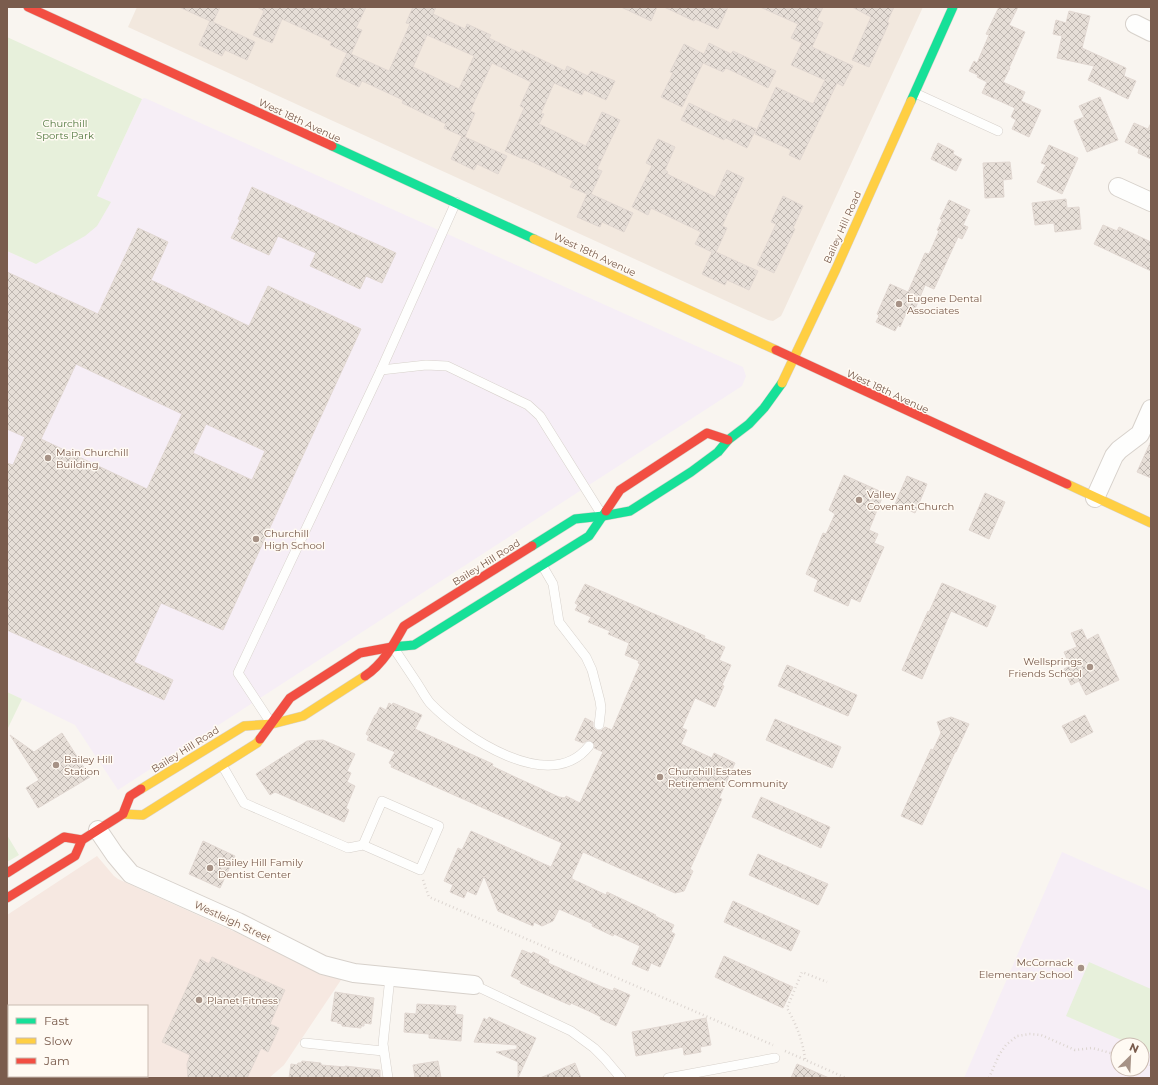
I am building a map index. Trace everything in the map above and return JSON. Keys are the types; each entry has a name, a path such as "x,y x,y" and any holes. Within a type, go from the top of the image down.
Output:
{"main road":[{"name":"West 18th Avenue","path":"28,7 456,202 1151,523"},
{"name":"Bailey Hill Road","path":"123,814 130,796 244,726 272,724 303,716 371,672 393,647 404,626 575,519 630,511 718,452 728,440 749,424 764,408 780,387 794,359 953,7"},
{"path":"7,898 75,856 82,840 123,814 143,815 257,742 272,724 290,698 300,691 360,653 414,645 589,536 620,490 707,433 728,440"},
{"path":"7,873 64,838 82,840"}],"street":[{"path":"1118,187 1151,202"},
{"path":"1095,498 1114,456 1119,450 1140,434 1151,409"},
{"name":"Westleigh Street","path":"98,830 115,856 131,874 238,922 323,965 347,972 474,985"}],"lane":[{"path":"915,93 998,131"},
{"path":"272,724 238,673 381,370 456,202"},
{"path":"381,370 426,365 447,366 528,405 540,416 603,516"},
{"path":"542,565 553,584 559,622 586,657 592,670 598,690 601,708 599,725"},
{"path":"393,647 429,701 453,723 490,748 526,763 536,765 556,765 574,759 589,746"},
{"path":"222,765 244,802 348,848 363,845 420,870 439,826 382,801 363,845"},
{"path":"7,881 30,866 30,859"},
{"path":"388,1078 383,1051 383,1040 390,977"},
{"name":"Westleigh Street","path":"474,985 571,1031 606,1059 621,1078"},
{"path":"305,1043 383,1051"},
{"path":"668,1078 775,1058"}],"path":[{"path":"420,870 429,897 805,1059 838,1076 846,1078"},
{"path":"805,1059 801,1039 787,1008 802,972 827,982"},
{"path":"989,1078 999,1055 1006,1045 1017,1036 1030,1034 1041,1035 1075,1050 1092,1048 1110,1053"}],"shaded area":[{"path":"137,7 923,7 783,312 781,316 773,321 128,27"},
{"name":"Churchill High School","path":"145,98 743,367 746,376 742,386 118,790 75,725 7,692 7,251 36,264 97,196 142,99"},
{"name":"McCornack Elementary School","path":"1062,852 1151,891 1151,1078 964,1078"},
{"path":"97,856 118,879 341,980 284,1065 269,1078 44,1078 42,1077 148,1077 148,1005 8,1005 8,1057 7,915"}],"green space":[{"name":"Churchill Sports Park","path":"7,37 142,99 97,196 111,202 97,226 85,236 36,264 7,251"},
{"path":"7,692 22,699 7,730"},
{"path":"7,835 19,855 7,862"},
{"path":"1089,962 1151,989 1151,1053 1150,1037 1115,1037 1066,1016"}],"building":[{"path":"179,7 220,7 213,22 255,42 247,60 225,50 222,56 199,45 210,21"},
{"path":"257,7 366,7 356,28 362,30 351,54 389,71 410,24 406,23 413,7 436,7 433,14 465,29 467,24 491,35 489,38 520,53 522,50 565,71 567,66 588,76 591,71 615,81 606,100 584,90 582,95 554,83 541,113 544,114 539,124 586,146 602,112 620,120 597,169 602,171 591,194 633,213 624,232 602,222 600,227 577,217 587,194 570,187 573,181 524,158 523,159 505,151 524,108 520,106 531,82 492,63 470,111 475,113 465,137 507,156 498,174 477,164 474,170 451,159 462,136 444,128 446,124 402,103 403,100 362,81 359,87 336,76 347,53 330,45 332,42 282,19 272,43 253,35 264,11","holes":["427,35 474,56 459,89 413,67"]},
{"path":"621,7 657,7 651,21"},
{"path":"664,7 728,7 718,29 695,19 694,21"},
{"path":"760,7 823,7 817,20 823,23 812,47 853,66 843,86 837,83 800,160 789,155 791,150 755,134 776,87 813,104 825,80 791,65 802,43 791,38 798,24"},
{"path":"852,7 894,7 887,22 889,23 869,67 852,60 871,17"},
{"path":"999,7 1018,7 1009,25 1025,32 1003,82 1025,92 1021,101 1041,110 1029,137 1012,129 1016,120 1011,117 1015,108 982,93 987,82 977,77 978,75 969,71 974,61 977,63 989,35 986,34"},
{"path":"1069,11 1090,16 1082,48 1126,68 1124,76 1136,81 1128,99 1088,80 1094,66 1057,58 1062,36 1053,34 1056,20 1066,23"},
{"path":"709,43 731,54 733,51 776,71 768,88 726,68 723,72 703,63 682,107 661,97 673,73 670,72 684,44 704,54"},
{"path":"1100,97 1118,140 1087,152 1074,121 1084,117 1079,106"},
{"path":"689,103 731,123 733,119 756,129 747,148 726,138 724,140 681,120"},
{"path":"1134,123 1148,129 1151,123 1151,159 1138,153 1139,149 1125,142"},
{"path":"658,139 675,147 665,170 668,172 667,174 715,197 727,170 744,178 722,226 727,228 716,252 758,271 749,290 727,280 725,285 702,274 712,252 695,244 701,232 651,208 648,215 632,207 652,166 646,163"},
{"path":"938,143 954,151 953,154 962,159 956,171 931,159"},
{"path":"1049,145 1078,158 1062,194 1037,182 1046,165 1041,163"},
{"path":"1010,162 1012,179 1003,180 1004,197 985,198 983,163"},
{"path":"252,187 396,253 382,283 366,276 360,289 310,266 316,253 278,236 269,255 231,238 240,220 238,219"},
{"path":"783,196 803,206 793,228 795,229 774,273 757,265 776,224 771,222"},
{"path":"1066,199 1067,208 1079,207 1081,229 1055,232 1054,223 1035,225 1032,203"},
{"path":"949,200 970,210 963,225 968,227 962,239 958,237 934,289 925,285 913,314 907,311 900,327 898,325 895,331 876,322 879,316 877,314 890,284 908,292 925,253 929,254 939,231 937,230 942,220 940,219"},
{"path":"1103,225 1117,231 1119,227 1151,242 1151,271 1094,244"},
{"name":"Main Churchill Building","path":"138,228 168,242 151,280 249,326 268,286 361,329 223,630 161,603 134,662 173,680 164,700 7,630 7,463 13,465 25,437 7,429 7,272 98,314","holes":["76,364 182,414 147,489 41,439","206,424 265,451 252,480 193,453"]},
{"path":"1151,441 1151,478 1137,472"},
{"path":"844,475 884,493 869,530 878,534 874,543 884,547 860,602 851,598 848,606 814,591 818,580 806,574 823,533 826,534 835,514 829,510"},
{"path":"907,476 927,484 915,513 895,504"},
{"path":"985,493 1005,502 989,539 969,530"},
{"path":"942,583 996,606 987,627 951,611 922,679 902,670"},
{"name":"Churchill Estates Retirement Community","path":"585,584 705,636 704,638 725,647 719,660 731,665 722,685 724,686 715,707 695,698 682,728 687,730 681,744 712,758 714,753 735,763 719,798 722,799 690,869 693,871 684,891 675,893 583,852 572,876 572,879 606,895 607,892 674,925 671,932 675,934 660,967 651,963 648,971 632,964 640,946 614,934 613,936 592,926 593,924 559,909 553,921 542,926 534,922 533,926 498,911 484,876 476,895 467,891 464,898 450,892 453,885 444,881 458,848 462,850 471,831 551,867 562,843 391,767 392,765 389,763 395,752 367,740 369,736 366,734 380,707 386,710 389,703 392,705 393,703 422,715 415,729 493,764 492,766 559,797 565,798 566,796 580,803 603,752 594,748 595,745 591,741 588,740 583,743 575,740 585,718 593,722 593,727 596,730 601,731 605,727 612,730 640,664 638,663 639,661 625,655 629,643 608,634 610,631 588,622 591,617 575,610 578,605 575,603"},
{"path":"1082,629 1087,640 1098,634 1119,680 1086,695 1079,681 1071,685 1064,669 1070,666 1064,652 1077,647 1071,633"},
{"path":"787,665 857,695 848,716 778,686"},
{"path":"1085,715 1093,732 1071,743 1062,726"},
{"path":"951,717 969,724 922,825 901,816 931,749 933,750 941,733 937,722"},
{"path":"775,719 841,747 832,768 766,740"},
{"name":"Bailey Hill Station","path":"62,733 90,777 38,808 26,788 39,780 10,735 34,752"},
{"path":"323,740 355,754 347,771 351,773 347,782 355,786 346,808 349,810 344,822 275,792 270,795 256,774 307,741"},
{"path":"761,797 830,827 821,848 752,817"},
{"name":"Bailey Hill Family Dentist Center","path":"203,841 235,856 220,888 189,874"},
{"path":"758,854 828,884 818,905 749,875"},
{"path":"733,901 800,931 791,951 724,922"},
{"path":"522,950 532,954 533,952 549,960 548,963 602,987 613,991 614,988 630,995 616,1026 571,1003 570,1005 520,983 521,981 511,976"},
{"path":"724,956 793,987 783,1008 715,977"},
{"path":"212,957 285,990 270,1024 279,1028 268,1052 261,1048 247,1078 188,1078 187,1064 190,1055 162,1042 200,959 209,964"},
{"path":"335,992 374,998 371,1024 364,1023 364,1026 361,1026 361,1028 342,1026 342,1024 337,1023 338,1022 331,1021"},
{"path":"417,1004 456,1006 455,1014 463,1015 461,1041 429,1038 429,1034 404,1032 405,1013 416,1014"},
{"path":"489,1017 536,1038 518,1078 518,1062 496,1052 517,1049 517,1045 474,1042 484,1018 487,1020"},
{"path":"706,1018 711,1045 700,1047 701,1052 684,1055 683,1047 636,1056 632,1032"},
{"path":"302,1061 321,1063 321,1065 380,1070 380,1078 289,1078 291,1064 297,1065"},
{"path":"438,1061 441,1078 415,1078 413,1065"},
{"path":"575,1063 581,1078 540,1078"},
{"path":"797,1064 829,1078 791,1078"}],"traffic: fast":[{"path":"911,101 953,7"},
{"path":"332,146 534,239"},
{"path":"532,546 575,519 630,511 691,472 718,452 728,440 749,424 764,408 782,383"},
{"path":"392,647 414,645 589,536 606,511"}],"traffic: slow":[{"path":"782,383 836,269 911,101"},
{"path":"534,239 776,350"},
{"path":"1067,484 1151,523"},
{"path":"141,789 244,726 272,724 303,716 365,676"},
{"path":"123,814 143,815 257,743 260,739"}],"traffic: jam":[{"path":"28,7 332,146"},
{"path":"776,350 1067,484"},
{"path":"606,511 620,490 707,433 728,440"},
{"path":"365,676 383,660 404,626 532,546"},
{"path":"260,739 290,698 360,653 392,647"},
{"path":"7,898 75,856 82,840 123,814 130,796 141,789"},
{"path":"7,873 64,837 82,840"}],"place":[{"name":"Eugene Dental Associates","path":"899,304"},
{"name":"Main Churchill Building","path":"48,458"},
{"name":"Valley Covenant Church","path":"859,500"},
{"name":"Churchill High School","path":"256,539"},
{"name":"Wellsprings Friends School","path":"1090,667"},
{"name":"Bailey Hill Station","path":"56,765"},
{"name":"Churchill Estates Retirement Community","path":"660,777"},
{"name":"Bailey Hill Family Dentist Center","path":"210,868"},
{"name":"McCornack Elementary School","path":"1081,968"},
{"name":"Planet Fitness","path":"199,1000"}]}
